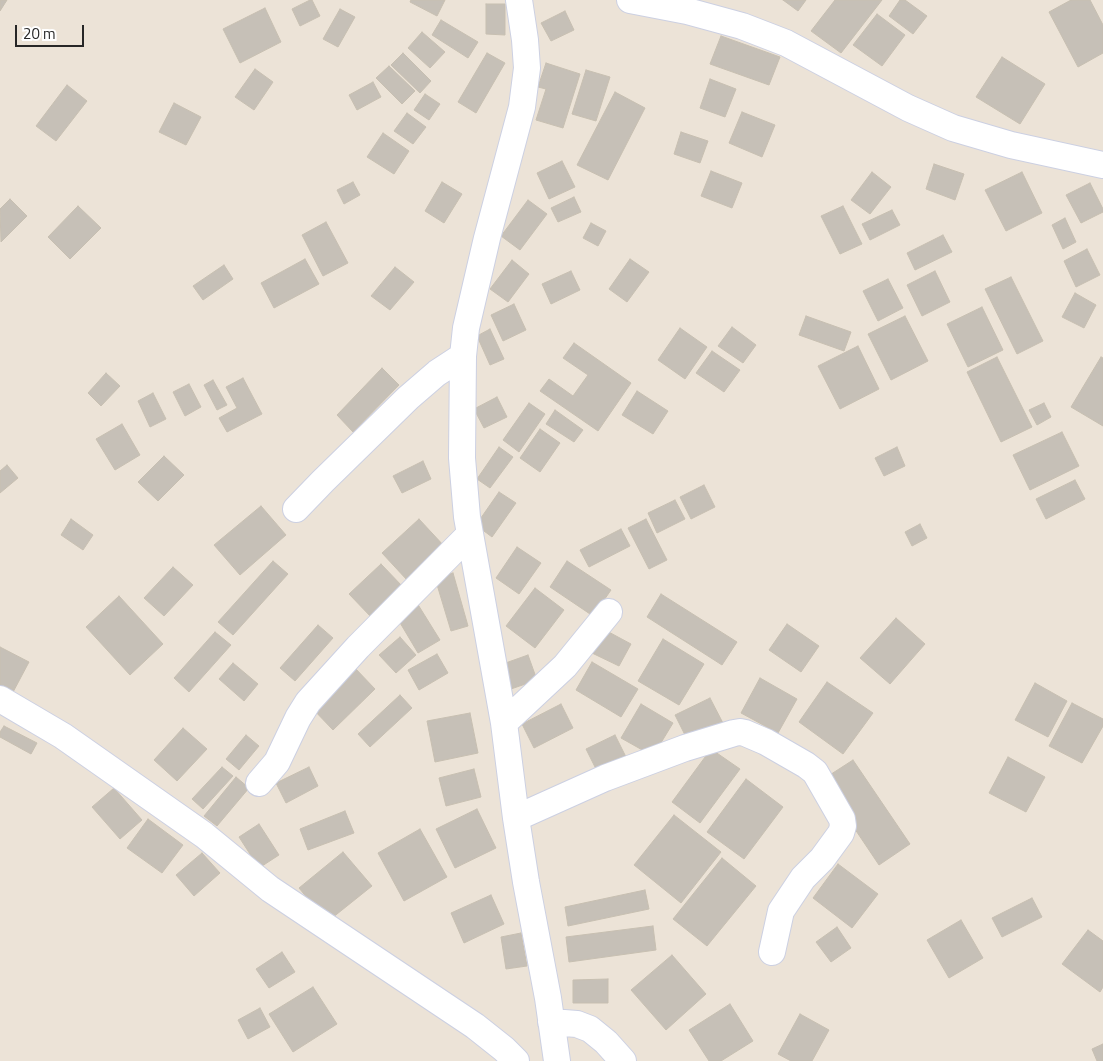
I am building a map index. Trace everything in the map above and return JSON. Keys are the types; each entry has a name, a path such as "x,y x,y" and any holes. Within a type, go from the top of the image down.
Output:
{"street":[{"path":"519,0 527,68 522,107 487,238 466,328 463,356 462,458 470,534 504,723 516,818 557,1061"},
{"path":"630,0 687,11 742,26 786,44 908,108 953,128 1011,145 1103,165"},
{"path":"296,510 408,398 437,373 463,356"},
{"path":"258,783 277,762 298,718 308,702 358,647 470,534"},
{"path":"504,723 565,666 609,612"},
{"path":"0,699 63,736 204,835 270,889 475,1026 516,1061"},
{"path":"516,818 605,778 685,748 734,733 745,733 766,742 815,772 842,819 843,826 836,840 822,859 803,878 781,911 772,952"},
{"path":"551,1022 577,1024 590,1030 606,1042 623,1061"}],"building":[{"path":"0,0 7,0 0,11"},
{"path":"312,0 320,16 300,26 292,9"},
{"path":"411,0 445,0 437,16 410,2"},
{"path":"783,0 806,0 798,11"},
{"path":"835,0 882,0 841,53 811,31"},
{"path":"900,0 905,0 927,16 913,34 889,16"},
{"path":"1071,0 1090,0 1103,25 1103,53 1078,67 1049,12"},
{"path":"486,4 505,4 505,35 486,34"},
{"path":"265,8 281,42 240,63 223,29"},
{"path":"340,9 355,17 338,47 323,39"},
{"path":"565,11 574,30 551,41 541,23"},
{"path":"877,14 905,35 882,66 853,45"},
{"path":"441,20 478,42 468,58 432,35"},
{"path":"422,32 445,52 430,68 408,48"},
{"path":"721,36 780,57 769,85 710,64"},
{"path":"403,53 431,81 420,93 391,65"},
{"path":"487,53 505,63 476,113 458,102"},
{"path":"1002,57 1045,84 1020,124 976,97"},
{"path":"546,63 580,74 563,128 536,120 546,89 538,87"},
{"path":"389,66 415,91 402,104 376,78"},
{"path":"255,69 273,82 254,110 235,97"},
{"path":"586,70 610,77 596,121 572,114"},
{"path":"710,79 736,89 725,117 700,108"},
{"path":"373,82 381,97 357,110 349,95"},
{"path":"67,85 87,101 56,141 36,126"},
{"path":"615,92 645,108 608,180 577,165"},
{"path":"425,94 440,104 429,120 414,110"},
{"path":"174,103 201,117 186,145 159,132"},
{"path":"742,112 775,125 762,157 729,143"},
{"path":"407,113 426,127 413,144 394,131"},
{"path":"681,132 708,141 700,163 674,154"},
{"path":"383,133 409,151 394,174 367,157"},
{"path":"562,161 575,187 549,199 537,173"},
{"path":"934,164 964,174 955,200 926,189"},
{"path":"711,171 742,183 732,208 701,196"},
{"path":"872,172 891,187 870,214 851,200"},
{"path":"1022,172 1042,213 1006,231 985,190"},
{"path":"353,182 360,195 344,204 337,190"},
{"path":"442,182 462,194 444,223 425,211"},
{"path":"1090,183 1103,212 1081,223 1066,195"},
{"path":"574,197 581,212 558,222 551,208"},
{"path":"10,199 27,216 1,242 0,209"},
{"path":"528,200 547,214 520,250 501,236"},
{"path":"78,206 101,228 70,259 48,237"},
{"path":"843,206 862,244 840,254 821,216"},
{"path":"892,210 900,225 870,240 862,224"},
{"path":"1065,218 1076,242 1063,249 1052,225"},
{"path":"326,222 348,263 323,276 302,235"},
{"path":"591,223 606,231 598,246 583,238"},
{"path":"943,235 952,252 915,270 907,253"},
{"path":"1087,249 1100,275 1076,287 1064,261"},
{"path":"305,259 319,284 274,308 261,283"},
{"path":"630,259 649,272 627,302 609,289"},
{"path":"512,260 529,274 508,302 490,289"},
{"path":"224,265 233,279 203,300 193,286"},
{"path":"395,267 414,282 390,310 371,296"},
{"path":"571,271 580,290 551,304 542,284"},
{"path":"935,271 950,302 922,316 907,285"},
{"path":"1011,277 1043,341 1017,354 985,289"},
{"path":"888,279 903,308 878,321 863,291"},
{"path":"1075,293 1096,305 1084,328 1062,317"},
{"path":"514,304 526,330 503,341 491,315"},
{"path":"982,307 1003,350 968,367 947,324"},
{"path":"806,316 851,332 844,351 799,335"},
{"path":"905,316 928,361 891,380 868,334"},
{"path":"732,327 756,345 743,363 718,346"},
{"path":"680,328 707,347 685,379 658,360"},
{"path":"490,329 504,359 490,365 477,336"},
{"path":"574,343 631,383 598,431 540,391 549,379 573,396 588,375 563,358"},
{"path":"858,346 879,389 840,409 818,366"},
{"path":"712,351 740,370 724,392 696,373"},
{"path":"997,357 1032,427 1001,442 967,372"},
{"path":"1101,357 1103,358 1103,426 1071,407"},
{"path":"382,368 399,385 353,432 337,415"},
{"path":"106,373 120,386 101,406 88,393"},
{"path":"243,378 262,414 227,432 219,418 237,408 226,387"},
{"path":"213,380 227,405 217,410 204,385"},
{"path":"189,384 201,407 185,416 173,392"},
{"path":"637,391 668,411 653,434 622,415"},
{"path":"153,393 166,419 150,427 138,401"},
{"path":"497,397 507,417 484,428 474,409"},
{"path":"529,403 545,414 519,452 503,440"},
{"path":"1044,403 1051,417 1037,425 1029,410"},
{"path":"555,410 583,430 574,442 546,424"},
{"path":"122,424 140,455 115,470 96,439"},
{"path":"540,429 560,443 540,472 520,458"},
{"path":"1062,432 1079,466 1030,490 1013,455"},
{"path":"499,447 513,457 490,488 477,479"},
{"path":"897,447 905,466 884,476 875,458"},
{"path":"164,456 184,475 158,501 138,482"},
{"path":"423,461 431,479 402,493 393,476"},
{"path":"7,465 18,478 0,493 0,471"},
{"path":"1075,480 1085,499 1046,519 1036,499"},
{"path":"704,485 715,507 691,519 680,497"},
{"path":"499,492 516,503 492,537 476,525"},
{"path":"675,500 685,519 657,533 648,513"},
{"path":"261,506 286,535 240,575 214,545"},
{"path":"71,519 93,535 83,550 61,535"},
{"path":"419,519 445,547 407,580 382,553"},
{"path":"646,519 667,560 649,569 628,528"},
{"path":"920,524 927,538 912,546 905,532"},
{"path":"621,529 630,546 589,567 580,550"},
{"path":"517,547 541,563 519,594 496,578"},
{"path":"273,561 288,574 233,635 218,622"},
{"path":"567,561 611,590 593,616 550,587"},
{"path":"381,564 403,587 372,618 349,594"},
{"path":"173,567 193,585 164,616 144,598"},
{"path":"453,573 468,626 451,631 435,578"},
{"path":"535,588 564,610 535,648 506,626"},
{"path":"661,594 737,642 722,665 647,617"},
{"path":"119,596 163,644 130,675 86,627"},
{"path":"417,603 440,640 418,653 396,616"},
{"path":"896,618 925,644 890,684 860,658"},
{"path":"787,624 819,646 801,672 769,650"},
{"path":"318,625 333,638 295,681 280,668"},
{"path":"605,630 631,644 619,666 592,653"},
{"path":"215,632 231,645 189,692 174,678"},
{"path":"400,637 416,655 396,673 379,655"},
{"path":"663,639 704,664 679,705 638,681"},
{"path":"0,647 29,662 12,694 0,688"},
{"path":"437,654 448,673 419,690 408,670"},
{"path":"528,655 537,680 508,690 500,665"},
{"path":"592,662 638,689 621,717 576,690"},
{"path":"233,663 258,684 244,701 219,679"},
{"path":"354,667 375,689 333,730 311,707"},
{"path":"760,678 797,699 778,733 741,713"},
{"path":"827,682 873,713 843,754 799,722"},
{"path":"1035,683 1067,701 1048,737 1015,720"},
{"path":"400,695 412,708 370,747 358,734"},
{"path":"710,698 725,727 690,745 675,715"},
{"path":"1072,703 1103,719 1103,726 1082,763 1049,746"},
{"path":"561,704 573,728 534,748 522,724"},
{"path":"641,704 673,723 653,756 621,738"},
{"path":"470,713 478,753 435,762 427,721"},
{"path":"4,726 37,743 31,754 0,737 0,732"},
{"path":"183,728 207,749 177,781 154,760"},
{"path":"246,735 259,746 239,770 226,759"},
{"path":"615,735 627,759 598,773 586,749"},
{"path":"711,749 740,769 700,823 672,802"},
{"path":"1008,757 1045,777 1026,812 989,793"},
{"path":"853,760 910,844 879,865 822,780"},
{"path":"222,767 233,776 203,809 192,799"},
{"path":"309,767 318,786 286,803 276,783"},
{"path":"474,769 481,797 446,806 439,778"},
{"path":"236,777 249,788 217,826 204,816"},
{"path":"746,779 783,807 744,859 707,832"},
{"path":"114,788 142,820 120,839 92,807"},
{"path":"477,809 496,848 455,868 436,829"},
{"path":"345,811 354,833 308,850 300,829"},
{"path":"674,815 721,852 681,903 634,865"},
{"path":"148,819 183,845 162,873 127,848"},
{"path":"259,824 279,855 259,868 239,837"},
{"path":"420,829 447,877 404,901 378,853"},
{"path":"343,852 372,886 327,922 299,888"},
{"path":"202,853 220,873 194,896 176,875"},
{"path":"722,858 756,886 707,946 673,919"},
{"path":"838,864 878,894 852,928 813,898"},
{"path":"645,890 649,909 568,926 565,907"},
{"path":"491,895 504,924 464,943 451,913"},
{"path":"1032,898 1042,917 1002,937 992,918"},
{"path":"961,920 983,958 949,978 927,940"},
{"path":"653,926 656,950 569,962 566,937"},
{"path":"837,927 851,948 831,962 816,942"},
{"path":"1088,930 1103,941 1103,987 1100,992 1062,964"},
{"path":"521,933 527,966 506,969 501,937"},
{"path":"282,952 295,972 269,988 256,969"},
{"path":"672,955 706,994 666,1030 631,990"},
{"path":"608,979 608,1003 573,1003 573,980"},
{"path":"313,987 337,1024 293,1052 269,1014"},
{"path":"730,1004 753,1041 721,1061 709,1061 689,1030"},
{"path":"260,1008 270,1027 248,1039 238,1020"},
{"path":"800,1014 829,1030 812,1061 791,1061 778,1054"},
{"path":"1103,1044 1103,1061 1097,1061 1092,1049"}]}
